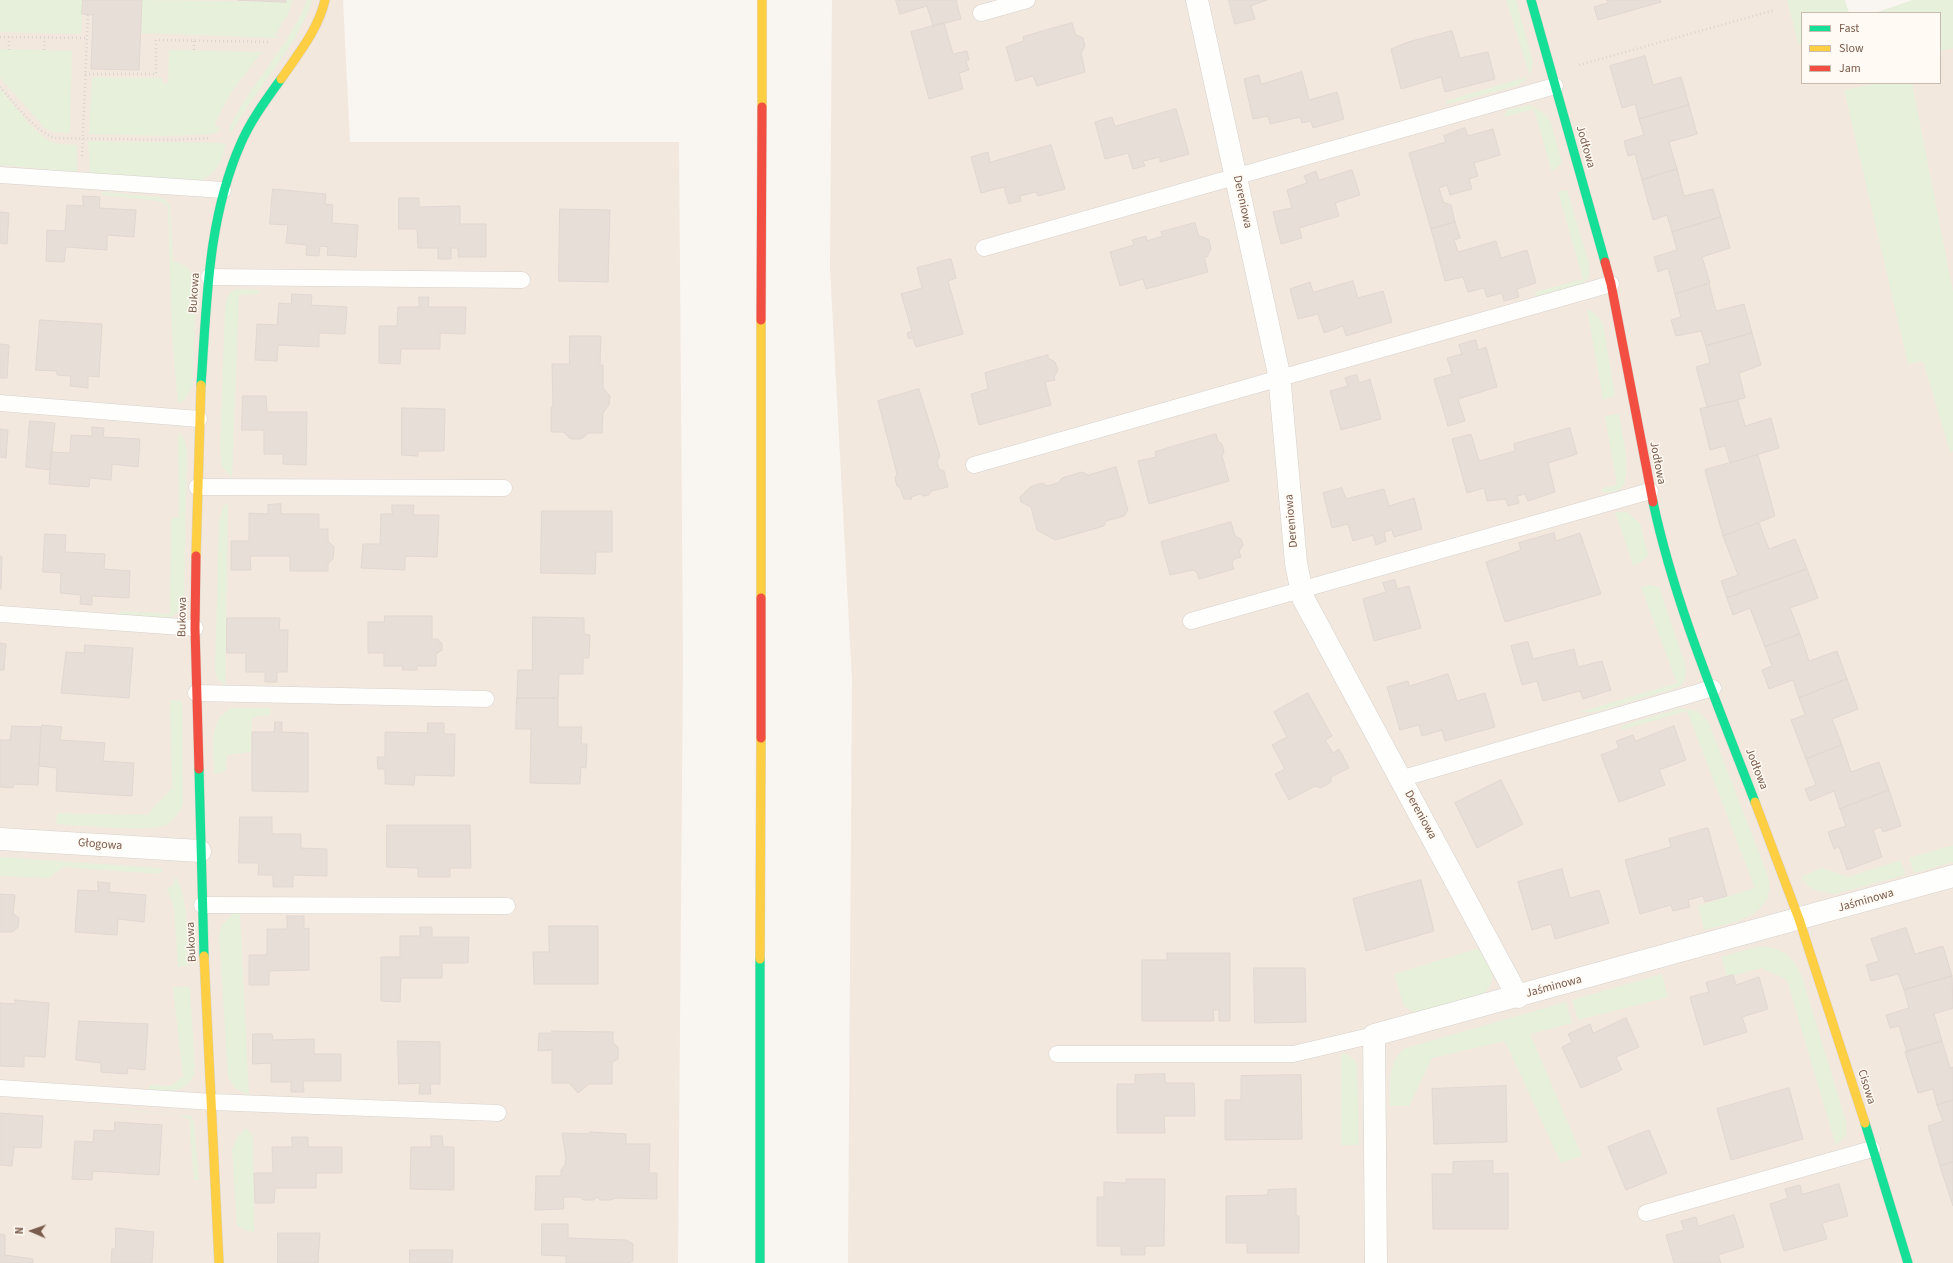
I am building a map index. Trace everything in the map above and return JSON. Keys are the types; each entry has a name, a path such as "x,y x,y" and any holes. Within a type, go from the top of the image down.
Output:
{"street":[{"name":"Bukowa","path":"219,1263 202,905 195,628 199,419 211,245 223,190 241,143 257,113 310,38 321,16 325,0"},
{"path":"760,1263 762,0"},
{"name":"Dereniowa","path":"1197,0 1280,378 1296,563 1301,590 1313,618 1518,997"},
{"name":"Jodłowa","path":"1531,0 1610,284 1650,491 1662,545 1671,576 1686,620 1713,688 1799,919"},
{"name":"Głogowa","path":"0,839 200,851"},
{"name":"Jaśminowa","path":"1374,1035 1518,997 1953,876"},
{"name":"Cisowa","path":"1799,919 1908,1263"},
{"path":"1374,1035 1376,1263"}],"lane":[{"path":"981,13 1027,0"},
{"path":"984,248 1236,176 1553,79"},
{"path":"0,175 223,190"},
{"path":"209,277 522,280"},
{"path":"974,465 1610,284"},
{"path":"0,403 199,419"},
{"path":"197,487 504,488"},
{"path":"1191,621 1650,491"},
{"path":"0,614 195,628"},
{"path":"1400,779 1713,688"},
{"path":"196,693 486,699"},
{"path":"202,905 507,906"},
{"path":"1057,1054 1293,1054 1374,1035"},
{"path":"0,1088 212,1102 498,1113"},
{"path":"1646,1213 1872,1149"}],"path":[{"path":"1553,79 1775,10"},
{"path":"80,181 88,14"},
{"path":"0,37 86,38"},
{"path":"9,37 9,50"},
{"path":"44,50 45,38"},
{"path":"85,74 156,74 156,40 274,42"},
{"path":"194,40 194,50"},
{"path":"0,87 47,136 55,138 176,140 221,138 241,143"}],"shaded area":[{"path":"0,0 343,0 350,142 679,142 683,661 678,1263 0,1263"},
{"path":"832,0 1824,0 1804,12 1801,12 1801,84 1941,84 1941,12 1878,12 1913,0 1953,0 1953,1263 848,1263 852,680 830,268"}],"green space":[{"path":"0,0 83,0 81,34 0,32"},
{"path":"142,0 286,2 286,0 293,0 288,14 275,35 278,38 141,33"},
{"path":"307,0 312,0 296,35 231,134 229,129 238,112 290,34"},
{"path":"1506,0 1516,0 1533,62 1530,76"},
{"path":"1787,0 1845,0 1849,12 1801,12 1801,47 1798,43"},
{"path":"1913,0 1953,0 1953,48 1941,51 1941,12 1878,12"},
{"path":"0,49 72,51 70,133 52,132 45,128 0,78"},
{"path":"169,50 262,52 232,91 215,123 216,127 221,127 218,132 211,134 167,136 89,134 92,77 162,78 162,83 168,84"},
{"path":"1530,76 1517,86 1447,104 1445,101"},
{"path":"1874,84 1912,84 1953,292 1953,451 1950,452 1923,361 1908,364 1844,90"},
{"path":"0,89 31,126 45,138 55,143 77,145 77,172 0,165"},
{"path":"1529,105 1542,112 1551,123 1562,163 1552,172 1534,109 1504,117 1506,110"},
{"path":"88,141 226,144 222,158 212,174 201,180 193,181 90,173"},
{"path":"1567,190 1589,264 1589,278 1581,284 1536,296 1535,292 1583,279 1558,192"},
{"path":"102,192 157,197 164,199 170,205 173,261 182,264 189,269 196,286 193,385 185,399 178,404 172,334 168,206 159,201 102,195"},
{"path":"237,289 259,290 259,294 239,295 232,477 222,467 220,450 225,307 229,294"},
{"path":"1587,308 1603,323 1615,396 1603,400"},
{"path":"1619,414 1626,454 1626,476 1624,485 1619,490 1603,493 1603,488 1617,485 1605,416"},
{"path":"178,432 184,438 187,452 184,600 175,615 169,618 120,615 120,611 170,614 171,518 179,517"},
{"path":"228,503 225,686 217,678 215,669 219,521 223,506"},
{"path":"1615,512 1626,512 1640,523 1648,555 1638,564 1633,565"},
{"path":"1647,585 1659,587 1685,664 1685,679 1679,687 1596,712 1580,712 1677,683 1641,587"},
{"path":"170,700 182,701 183,804 174,819 166,825 143,828 112,828 56,824 57,813 147,815 172,788"},
{"path":"231,708 271,708 270,715 252,717 251,752 227,755 226,770 221,773 214,774 213,746 215,729 223,714"},
{"path":"1681,708 1697,711 1708,721 1768,876 1769,890 1766,901 1759,909 1739,920 1704,930 1698,906 1755,888 1687,711 1621,730 1621,726"},
{"path":"1953,845 1953,862 1914,873 1909,858"},
{"path":"0,857 163,869 160,874 63,867 49,878 0,876"},
{"path":"1901,860 1905,875 1834,894 1815,890 1807,885 1801,877 1822,868 1848,877"},
{"path":"176,877 184,898 188,966 178,967 174,908 167,889 173,885"},
{"path":"235,912 240,912 249,1095 235,1088 228,1077 219,935 222,925"},
{"path":"1483,947 1489,959 1493,976 1489,988 1484,994 1422,1011 1414,1012 1404,1006 1394,974"},
{"path":"1756,947 1772,948 1785,953 1795,963 1802,977 1846,1121 1846,1135 1836,1146 1787,980 1762,968 1727,977 1721,957"},
{"path":"1662,974 1668,997 1578,1020 1572,1000"},
{"path":"173,987 190,987 195,1067 193,1070 195,1072 187,1085 182,1088 170,1091 149,1090 149,1085 170,1086 183,1077"},
{"path":"1566,1002 1572,1023 1530,1034 1582,1156 1561,1163 1505,1041 1432,1058 1409,1106 1390,1106 1390,1082 1393,1066 1395,1059 1406,1048"},
{"path":"1345,1053 1354,1059 1357,1065 1359,1145 1341,1145 1341,1054"},
{"path":"100,1107 191,1116 194,1122 199,1180 194,1180 189,1119 178,1115"},
{"path":"246,1128 253,1136 254,1232 247,1231 237,1226 232,1150 238,1136"}],"building":[{"path":"83,0 142,0 139,70 91,69 93,15 82,14"},
{"path":"238,0 286,0 286,2"},
{"path":"896,0 956,0 961,19 933,26 927,6 900,14"},
{"path":"1229,0 1267,0 1251,6 1255,19 1235,24"},
{"path":"1607,0 1660,0 1661,2 1598,20 1594,7 1608,3"},
{"path":"944,23 953,54 967,51 969,60 966,61 969,70 959,73 963,89 929,99 911,32"},
{"path":"1072,23 1075,34 1083,38 1085,46 1081,53 1085,72 1037,86 1033,76 1016,81 1006,47 1024,41 1023,37"},
{"path":"1452,31 1460,58 1488,52 1495,79 1445,92 1441,77 1401,89 1391,49 1408,42"},
{"path":"1645,56 1653,85 1681,77 1689,105 1639,119 1635,104 1622,108 1610,66"},
{"path":"1302,72 1309,100 1337,92 1344,119 1313,128 1311,121 1302,123 1300,117 1270,124 1268,116 1253,119 1244,79 1259,75 1261,84"},
{"path":"1689,105 1697,134 1669,142 1677,169 1642,180 1635,154 1628,156 1624,141 1644,135 1639,119"},
{"path":"1176,109 1189,154 1160,162 1160,157 1143,161 1145,166 1133,169 1128,153 1105,159 1095,122 1112,117 1115,126"},
{"path":"1465,128 1468,136 1493,129 1500,155 1474,163 1478,176 1469,179 1472,189 1450,195 1447,185 1439,188 1443,202 1451,205 1455,222 1431,229 1409,153 1446,142 1444,136"},
{"path":"1051,145 1065,189 1038,196 1036,192 1020,196 1021,201 1009,204 1004,187 981,193 971,157 988,152 990,162"},
{"path":"1677,169 1684,196 1713,189 1721,217 1672,232 1667,215 1653,220 1642,180"},
{"path":"1352,170 1360,195 1335,203 1339,216 1299,228 1302,238 1281,244 1273,212 1292,208 1287,190 1307,183 1304,176 1316,171 1319,180"},
{"path":"273,189 326,194 325,204 333,205 332,223 358,225 356,257 327,255 328,247 320,246 319,256 306,255 307,245 286,243 288,225 270,224"},
{"path":"83,196 100,197 99,208 136,210 134,237 107,235 107,250 66,247 64,262 46,261 47,230 65,231 67,205 83,206"},
{"path":"399,198 419,198 419,207 460,206 460,224 486,224 486,257 458,257 458,248 451,248 451,259 438,259 438,248 418,248 417,229 399,229"},
{"path":"560,209 610,210 608,282 559,281"},
{"path":"0,212 9,213 7,244 0,243"},
{"path":"1721,217 1730,248 1702,257 1710,283 1675,294 1668,268 1658,272 1654,257 1677,250 1672,232"},
{"path":"1455,222 1460,238 1454,240 1458,252 1496,241 1501,258 1527,250 1536,283 1517,289 1519,297 1504,301 1502,293 1487,297 1484,288 1468,292 1463,277 1445,281 1431,229"},
{"path":"1195,223 1199,237 1201,236 1209,240 1211,249 1207,257 1204,257 1208,272 1146,289 1143,279 1120,286 1110,252 1134,245 1132,240 1146,236 1147,241 1163,236 1161,232"},
{"path":"951,259 956,278 948,281 963,334 916,347 913,338 909,339 907,333 912,331 901,294 922,288 917,268"},
{"path":"1353,281 1358,298 1383,291 1392,322 1346,336 1343,326 1324,333 1318,314 1298,319 1290,289 1310,282 1313,292"},
{"path":"1709,284 1716,311 1744,304 1752,333 1706,346 1701,331 1676,336 1671,320 1681,317 1675,294"},
{"path":"292,294 312,295 311,305 347,307 345,334 319,333 319,347 278,345 277,361 255,360 257,324 277,325 279,303 291,304"},
{"path":"419,297 429,297 428,307 466,307 465,334 440,333 440,349 401,349 400,364 379,363 379,326 397,326 398,307 419,307"},
{"path":"40,320 102,324 99,377 88,376 88,388 70,386 71,376 57,375 57,371 36,370"},
{"path":"1752,333 1761,365 1739,373 1745,398 1707,407 1696,367 1710,363 1706,346"},
{"path":"570,336 601,336 600,365 603,365 603,388 610,396 609,405 603,413 602,433 588,433 581,439 571,439 563,432 551,432 551,407 553,407 552,364 569,364"},
{"path":"1476,340 1478,350 1486,347 1497,387 1458,399 1465,421 1448,426 1434,379 1452,374 1447,358 1462,354 1459,345"},
{"path":"0,344 9,345 7,378 0,378"},
{"path":"1048,355 1048,358 1055,362 1058,370 1054,377 1055,380 1045,382 1051,405 979,425 971,394 988,389 985,373"},
{"path":"1357,375 1359,383 1370,379 1381,419 1341,430 1330,391 1348,386 1345,378"},
{"path":"919,389 940,456 937,461 939,469 944,471 948,487 931,491 929,495 924,496 920,494 911,497 912,499 904,499 900,488 897,486 895,478 897,474 878,401"},
{"path":"243,396 266,396 267,412 307,412 306,465 283,464 283,454 264,454 264,430 242,430"},
{"path":"1738,401 1745,426 1771,418 1779,448 1730,463 1725,446 1710,450 1700,409"},
{"path":"402,408 445,409 444,451 418,451 418,456 402,455"},
{"path":"30,421 55,423 50,470 26,467"},
{"path":"92,427 104,428 103,437 140,439 138,467 112,464 111,480 90,478 89,487 49,484 51,452 70,453 71,435 92,436"},
{"path":"1570,428 1577,454 1548,463 1555,492 1528,501 1525,494 1517,496 1519,503 1508,506 1506,499 1487,501 1484,488 1467,493 1452,439 1471,434 1479,461 1515,451 1514,444"},
{"path":"0,429 8,430 6,458 0,457"},
{"path":"1216,434 1218,441 1222,444 1224,452 1222,456 1229,481 1149,504 1138,461 1156,457 1155,452"},
{"path":"1758,455 1775,516 1723,536 1705,470"},
{"path":"1116,467 1128,510 1124,516 1106,521 1104,526 1055,540 1037,530 1031,507 1021,502 1020,497 1030,487 1042,483 1047,486 1058,483 1062,478 1082,472 1088,475"},
{"path":"1342,488 1346,499 1384,489 1389,506 1414,498 1422,529 1394,537 1392,530 1384,532 1386,541 1376,545 1373,535 1353,541 1348,524 1332,528 1323,493"},
{"path":"281,504 281,514 319,514 319,529 328,529 328,541 334,547 333,559 328,564 328,571 290,571 290,556 250,556 251,570 231,570 231,541 249,541 249,513 268,514 268,505"},
{"path":"392,505 414,505 413,515 439,515 437,557 405,556 405,570 361,568 363,544 380,544 381,514 392,514"},
{"path":"542,511 612,511 612,552 596,552 595,574 541,573"},
{"path":"1231,522 1235,536 1241,539 1243,545 1239,551 1241,557 1234,559 1232,563 1234,569 1199,579 1197,573 1193,570 1170,575 1161,542"},
{"path":"1759,523 1769,549 1795,539 1807,569 1727,598 1721,581 1738,575 1723,536"},
{"path":"1554,533 1556,541 1580,533 1601,594 1505,622 1486,562 1521,550 1519,543"},
{"path":"45,534 66,535 65,552 105,554 104,569 130,571 129,598 92,596 92,605 80,604 81,595 60,593 61,573 43,572"},
{"path":"0,556 2,557 1,589 0,589"},
{"path":"1807,569 1818,598 1790,608 1800,634 1765,647 1750,608 1733,615 1727,598"},
{"path":"1395,580 1397,589 1409,586 1421,628 1374,641 1363,599 1386,592 1383,583"},
{"path":"385,616 432,616 432,639 438,639 442,644 442,650 436,654 436,666 417,666 417,670 402,670 403,666 384,666 384,653 368,653 368,622 384,622"},
{"path":"533,617 584,618 584,634 590,635 589,658 583,658 583,674 559,674 558,698 517,698 518,670 532,670"},
{"path":"227,618 280,618 279,630 288,630 287,672 277,672 277,682 265,682 265,672 246,672 246,653 227,653"},
{"path":"1800,634 1809,661 1837,651 1847,679 1799,698 1793,680 1769,689 1762,670 1772,666 1765,647"},
{"path":"1528,642 1533,659 1574,649 1578,667 1602,661 1611,690 1583,699 1580,691 1543,701 1537,681 1522,685 1511,646"},
{"path":"0,643 6,644 4,670 0,670"},
{"path":"85,645 133,648 129,698 61,693 66,652 84,653"},
{"path":"1448,674 1457,701 1485,693 1495,727 1445,741 1442,730 1422,736 1419,725 1400,730 1387,687 1408,681 1409,686"},
{"path":"1847,679 1858,709 1832,719 1842,745 1806,759 1791,720 1805,715 1799,698"},
{"path":"1308,693 1332,736 1325,740 1333,753 1339,749 1349,768 1331,777 1331,782 1321,788 1315,786 1289,800 1275,774 1285,769 1272,745 1287,737 1274,712"},
{"path":"517,698 558,698 558,727 582,727 581,744 587,744 586,768 581,767 580,784 530,783 531,729 516,729"},
{"path":"275,722 282,722 282,732 308,733 308,792 252,791 252,732 274,732"},
{"path":"428,723 444,723 444,734 455,734 454,776 415,775 414,785 385,784 385,769 378,769 377,757 385,757 385,732 427,733"},
{"path":"42,725 62,727 60,740 105,743 103,761 134,763 132,796 56,791 57,768 39,766"},
{"path":"12,726 41,727 38,785 14,784 13,788 0,787 0,740 10,740"},
{"path":"1674,726 1686,760 1659,770 1665,785 1619,802 1601,755 1619,748 1616,741 1633,735 1635,741"},
{"path":"1842,745 1851,772 1879,762 1889,790 1840,809 1834,791 1810,801 1805,789 1816,785 1806,759"},
{"path":"1501,780 1523,824 1477,848 1455,803"},
{"path":"1889,790 1901,826 1883,832 1881,827 1873,830 1882,857 1847,870 1839,846 1834,849 1828,832 1846,826 1840,809"},
{"path":"240,817 272,817 272,834 301,834 301,848 327,849 327,876 293,875 293,887 273,887 273,875 258,875 259,863 239,863"},
{"path":"387,825 470,825 471,868 450,868 450,877 418,877 418,868 387,867"},
{"path":"1708,828 1727,896 1705,902 1703,896 1688,900 1690,907 1673,911 1671,905 1640,914 1625,860 1671,847 1669,839"},
{"path":"1562,869 1570,898 1599,890 1609,923 1555,939 1551,924 1532,930 1518,882"},
{"path":"1421,880 1434,931 1366,951 1353,899"},
{"path":"98,882 110,883 109,892 146,895 144,922 118,919 117,935 75,932 78,890 98,891"},
{"path":"0,894 15,895 13,913 19,918 18,927 12,932 0,932"},
{"path":"287,916 304,916 304,929 309,928 309,970 269,971 269,985 249,985 249,955 267,955 267,929 287,929"},
{"path":"549,926 598,926 598,984 534,984 533,952 549,952"},
{"path":"420,927 432,927 432,937 469,937 468,963 442,963 442,978 401,978 400,1002 381,1001 381,957 400,957 400,936 420,936"},
{"path":"1906,928 1915,954 1943,946 1952,976 1904,990 1898,974 1871,981 1866,965 1879,961 1871,939"},
{"path":"1167,953 1230,953 1230,1021 1219,1021 1219,1010 1213,1010 1214,1021 1142,1021 1142,960 1167,960"},
{"path":"1254,968 1305,968 1306,1022 1255,1023"},
{"path":"1733,975 1736,985 1759,977 1768,1009 1742,1017 1747,1032 1704,1045 1690,997 1709,992 1706,983"},
{"path":"1952,976 1953,1008 1934,1014 1942,1041 1907,1052 1899,1026 1890,1028 1886,1015 1909,1008 1904,990"},
{"path":"15,1000 49,1003 45,1057 24,1056 24,1067 0,1066 0,1003 15,1004"},
{"path":"1626,1018 1639,1047 1616,1057 1622,1070 1581,1088 1562,1047 1572,1042 1568,1034 1590,1024 1593,1033"},
{"path":"79,1021 148,1024 145,1070 128,1068 127,1074 101,1072 101,1063 76,1060"},
{"path":"552,1031 613,1032 613,1043 618,1047 618,1059 612,1062 612,1084 589,1084 578,1093 569,1083 552,1083 552,1050 538,1051 539,1033 552,1033"},
{"path":"253,1034 272,1034 273,1040 314,1039 314,1054 341,1054 341,1081 303,1081 304,1092 291,1092 291,1082 271,1082 271,1063 253,1064"},
{"path":"398,1041 440,1042 440,1084 430,1084 431,1094 419,1094 420,1083 399,1084"},
{"path":"1942,1041 1950,1068 1953,1067 1953,1100 1937,1105 1933,1089 1918,1093 1905,1052"},
{"path":"1165,1074 1165,1083 1194,1083 1195,1116 1164,1116 1165,1133 1117,1133 1117,1084 1135,1084 1135,1075"},
{"path":"1301,1075 1302,1139 1225,1140 1225,1100 1241,1100 1241,1076"},
{"path":"1506,1086 1507,1142 1434,1144 1432,1089"},
{"path":"1789,1088 1803,1139 1731,1160 1717,1109"},
{"path":"1953,1100 1953,1162 1940,1166 1928,1126 1943,1121 1937,1105"},
{"path":"0,1113 43,1116 41,1148 14,1147 12,1166 0,1165"},
{"path":"115,1122 162,1125 159,1175 93,1171 92,1180 72,1179 75,1141 93,1142 94,1130 114,1131"},
{"path":"1649,1130 1667,1173 1626,1190 1608,1147"},
{"path":"590,1132 626,1134 626,1144 650,1144 649,1173 657,1173 657,1199 616,1198 610,1200 600,1200 598,1197 593,1200 583,1200 580,1197 563,1197 564,1209 535,1210 536,1176 561,1176 561,1170 565,1165 566,1158 562,1133 587,1134"},
{"path":"431,1136 442,1136 443,1147 454,1147 454,1190 410,1189 411,1147 431,1147"},
{"path":"292,1137 308,1137 308,1147 342,1147 342,1173 316,1173 316,1188 275,1188 274,1203 255,1203 254,1173 273,1173 272,1147 292,1147"},
{"path":"1493,1161 1493,1174 1508,1173 1508,1229 1433,1229 1432,1174 1453,1174 1453,1162"},
{"path":"1953,1162 1953,1206 1940,1166"},
{"path":"1126,1179 1165,1179 1164,1246 1145,1246 1145,1255 1121,1255 1121,1246 1097,1246 1097,1197 1104,1197 1104,1182 1126,1183"},
{"path":"1839,1184 1848,1216 1822,1223 1827,1239 1784,1251 1770,1204 1788,1198 1785,1189 1800,1185 1802,1194"},
{"path":"1296,1189 1296,1216 1299,1216 1299,1253 1247,1253 1247,1243 1226,1243 1226,1196 1268,1195 1268,1190"},
{"path":"1734,1215 1744,1247 1718,1255 1721,1263 1674,1263 1666,1235 1684,1230 1681,1221 1696,1217 1698,1226"},
{"path":"542,1224 568,1224 568,1238 626,1240 633,1244 633,1261 629,1263 566,1263 566,1256 542,1255"},
{"path":"116,1228 154,1232 152,1263 111,1263 112,1249 115,1249"},
{"path":"278,1233 320,1233 318,1263 278,1263"},
{"path":"0,1234 5,1235 5,1255 33,1259 33,1263 0,1263"},
{"path":"410,1250 453,1250 452,1263 410,1263"}],"traffic: fast":[{"path":"1531,0 1605,262"},
{"path":"201,385 210,262 221,202 230,172 249,126 281,79"},
{"path":"1653,502 1662,540 1685,616 1698,654 1755,802"},
{"path":"199,769 204,956"},
{"path":"760,959 760,1263"},
{"path":"1865,1123 1908,1263"}],"traffic: slow":[{"path":"281,79 301,51 312,32 318,21 325,0"},
{"path":"762,0 762,107"},
{"path":"761,320 761,598"},
{"path":"196,556 201,385"},
{"path":"760,959 761,738"},
{"path":"1755,802 1799,919 1865,1123"},
{"path":"204,956 219,1263"}],"traffic: jam":[{"path":"761,320 762,107"},
{"path":"1605,262 1611,284 1653,502"},
{"path":"196,556 195,628 199,769"},
{"path":"761,598 761,738"}]}
